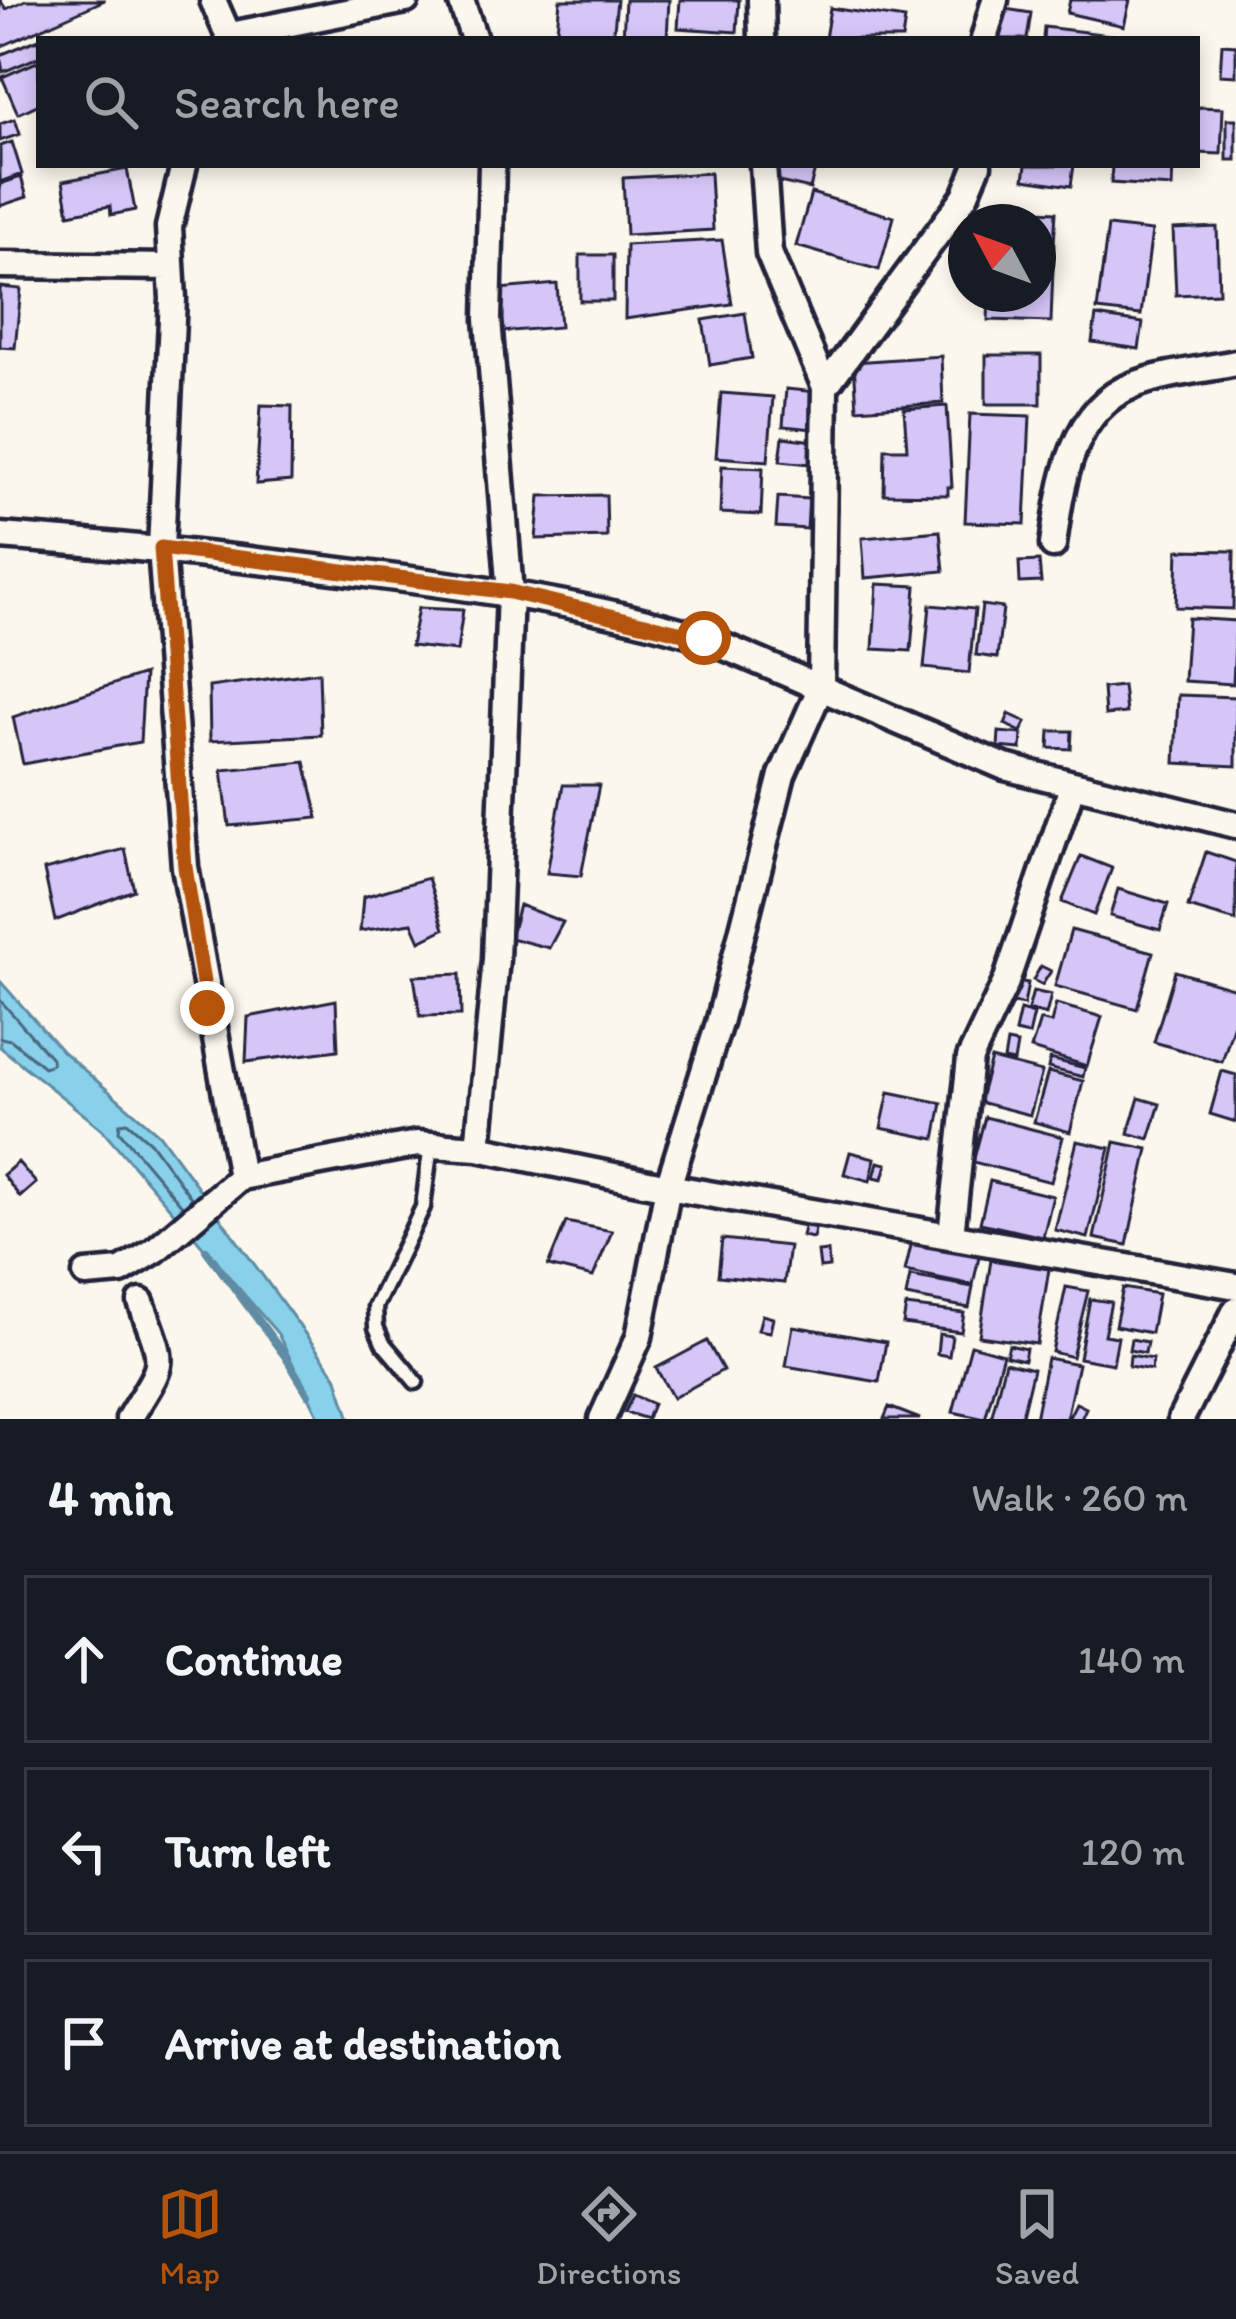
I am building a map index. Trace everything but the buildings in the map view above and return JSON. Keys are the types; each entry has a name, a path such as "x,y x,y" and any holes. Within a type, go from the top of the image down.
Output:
{"street":[{"path":"213,0 230,36"},
{"path":"235,36 406,0"},
{"path":"461,0 473,36"},
{"path":"761,0 762,36"},
{"path":"985,36 994,0"},
{"path":"183,168 169,227 161,548 185,867 241,1177"},
{"path":"478,1148 496,959 510,592 488,319 492,168"},
{"path":"602,1419 639,1337 668,1187 719,1022 782,775 821,687 826,387 769,253 763,168"},
{"path":"826,387 965,196 977,168"},
{"path":"0,266 171,267"},
{"path":"1053,544 1058,503 1081,430 1102,402 1135,384 1236,363"},
{"path":"0,536 161,548 510,592 671,628 1005,767 1236,825"},
{"path":"951,1235 970,1058 1006,982 1072,784"},
{"path":"86,1274 121,1271 154,1251 202,1205 241,1177 384,1148 431,1144 478,1148 668,1187 1236,1286"},
{"path":"129,1419 156,1378 161,1360 141,1302"},
{"path":"1181,1419 1236,1310"}],"lane":[{"path":"416,1382 383,1343 375,1307 423,1207 431,1144"}],"water":[{"path":"0,981 63,1052 159,1134 336,1376 350,1419 320,1419 278,1334 102,1129 0,1047"}],"waterway":[{"path":"206,1250 308,1394"}],"route":[{"path":"207,1008 185,867 161,548 510,592 704,638"}]}
